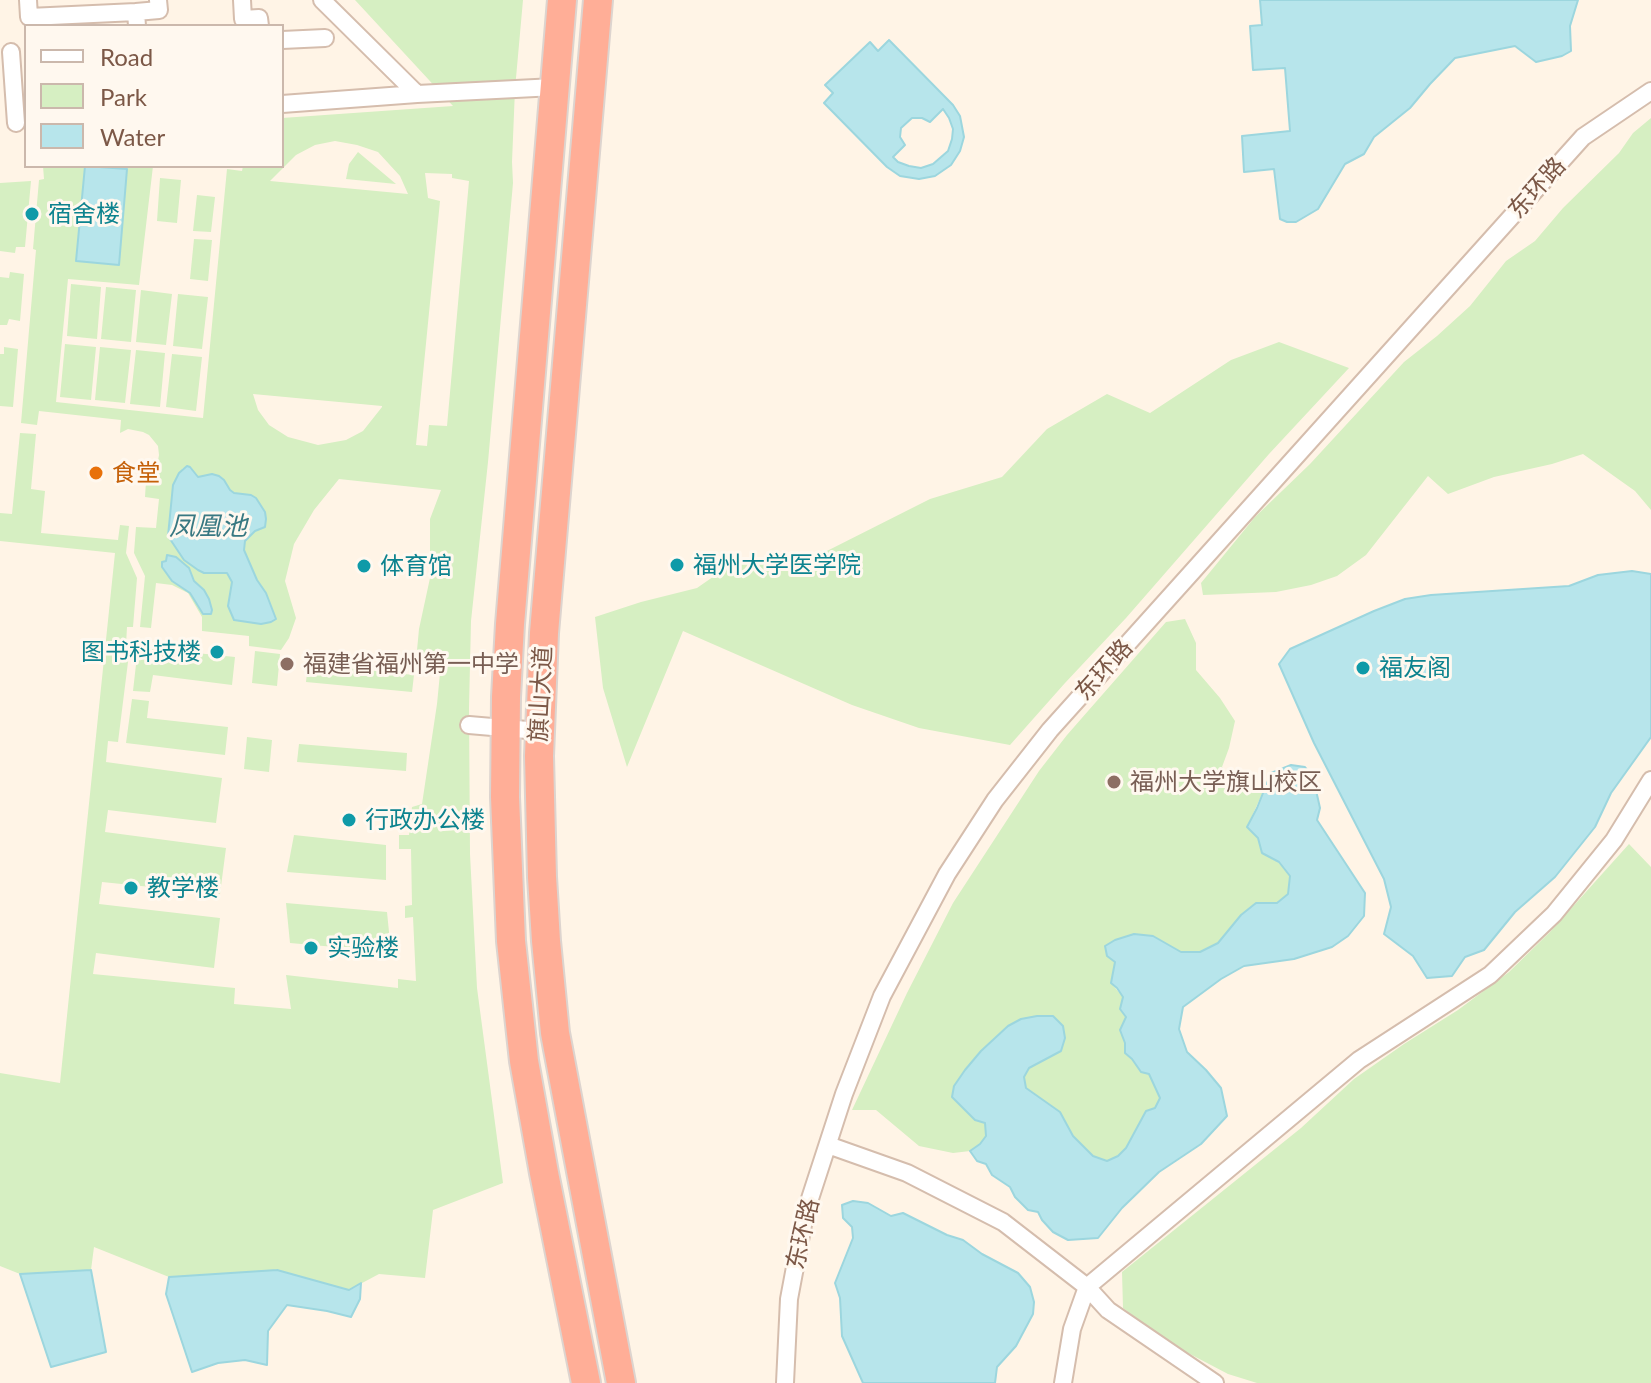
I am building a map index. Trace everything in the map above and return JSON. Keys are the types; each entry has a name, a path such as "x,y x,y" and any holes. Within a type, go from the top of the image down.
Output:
{"highway":[{"name":"旗山大道","path":"562,0 510,624 506,728 507,857 519,1028 586,1383"},
{"name":"旗山大道","path":"598,0 544,633 539,731 542,877 555,1033 621,1383"},
{"path":"594,45 604,0"}],"street":[{"path":"28,0 29,22 137,19 159,10 158,0"},
{"path":"242,0 243,19 259,18 260,24"},
{"path":"322,0 417,94"},
{"path":"284,40 325,38"},
{"path":"12,52 14,123"},
{"path":"284,104 555,87"},
{"name":"东环路","path":"785,1383 789,1299 805,1214 844,1094 882,996 947,874 995,800 1050,730 1583,137 1651,91"},
{"path":"469,725 539,731"},
{"path":"1063,1383 1072,1329 1087,1287 1359,1060 1490,975 1554,914 1614,840 1651,780"},
{"path":"828,1145 907,1173 1003,1222 1087,1287 1108,1310 1215,1383"}],"green space":[{"path":"355,0 523,0 515,89 513,183 471,621 469,708 470,854 477,988 503,1183 433,1210 425,1278 379,1274 349,1290 277,1270 169,1277 94,1247 91,1270 20,1274 0,1266 0,1073 60,1083 115,553 0,541 0,513 12,514 20,433 36,434 31,489 45,491 41,533 118,540 120,525 129,526 126,553 137,578 133,627 127,627 126,645 130,646 118,742 108,741 106,762 222,778 216,823 108,810 105,832 226,848 220,894 102,882 99,904 220,918 214,968 96,953 93,974 235,988 234,1004 291,1009 286,975 398,988 398,979 416,981 413,917 405,918 405,906 412,905 411,849 399,849 399,835 409,835 412,807 422,804 437,704 441,663 416,661 430,578 430,519 441,490 339,479 314,510 294,544 285,581 296,618 289,638 281,650 249,646 249,636 202,631 202,617 188,593 172,585 156,583 151,628 140,627 145,576 134,553 136,527 156,528 159,499 145,497 146,481 157,466 159,455 158,446 149,435 128,429 120,433 121,420 39,411 37,425 21,423 36,250 33,249 39,180 44,179 43,168 153,168 139,285 68,279 56,402 203,418 227,169 283,168 270,181 408,194 400,176 378,152 357,145 335,141 315,145 296,155 284,167 284,118 453,106","holes":["425,173 452,174 452,178 469,181 447,426 429,425 427,446 416,445 440,201 428,198","253,394 382,406 382,407 363,431 346,440 318,445 288,437 269,425 258,410","190,467 198,477 242,494 266,519 265,526 245,541 244,550 276,618 271,622 249,622 228,606 232,581 227,573 218,574 184,560 168,536 173,485 183,468"]},
{"path":"1651,118 1651,510 1635,491 1583,454 1494,477 1448,494 1428,476 1366,555 1337,576 1276,592 1203,595 1201,583 1255,517 1310,464 1404,362 1470,306 1506,261 1535,241 1563,208 1619,153 1633,133"},
{"path":"358,152 396,184 346,179 349,164"},
{"path":"160,178 181,180 177,223 157,221"},
{"path":"31,181 25,247 16,247 15,253 0,251 0,183"},
{"path":"197,195 215,197 211,232 193,231"},
{"path":"194,239 212,240 208,281 190,279"},
{"path":"10,272 24,274 20,321 9,319 7,325 0,325 0,277 9,278"},
{"path":"71,284 101,287 97,339 67,336"},
{"path":"106,287 136,290 131,342 101,339"},
{"path":"141,290 172,294 166,345 136,342"},
{"path":"178,294 208,297 202,349 173,346"},
{"path":"1279,342 1349,368 1010,745 919,728 852,705 683,631 627,767 603,688 595,617 697,588 740,558 811,559 930,499 1002,477 1047,429 1107,394 1150,413 1231,360"},
{"path":"65,344 96,347 91,400 60,397"},
{"path":"4,347 18,349 13,407 0,406 0,354 4,354"},
{"path":"100,347 131,350 125,403 95,400"},
{"path":"136,350 165,353 160,407 130,404"},
{"path":"172,354 202,357 196,411 166,407"},
{"path":"1185,619 1196,643 1196,670 1235,721 1222,767 1241,788 1263,792 1247,827 1258,838 1262,853 1279,863 1290,876 1289,894 1277,903 1241,915 1218,943 1200,952 1115,962 1111,983 1123,997 1126,1017 1120,1030 1132,1059 1141,1072 1149,1074 1160,1097 1155,1108 1118,1156 1107,1161 1093,1156 1073,1136 1060,1112 1026,1088 1024,1077 1029,1068 1061,1051 1063,1026 985,1122 986,1136 970,1151 953,1153 919,1146 876,1110 852,1110 953,903 1039,771 1166,622"},
{"path":"138,647 235,657 232,685 153,675 150,692 133,691"},
{"path":"255,651 280,654 277,686 252,683"},
{"path":"308,664 414,675 412,692 306,682"},
{"path":"132,699 149,701 147,718 228,727 225,755 126,743"},
{"path":"247,737 272,740 269,772 244,769"},
{"path":"299,744 407,753 406,771 297,762"},
{"path":"294,835 386,845 386,880 287,872"},
{"path":"1629,844 1651,867 1651,1383 1257,1383 1228,1374 1169,1343 1123,1308 1122,1272 1301,1128 1354,1079 1509,972 1550,932"},
{"path":"286,903 387,912 391,952 290,943"}],"water":[{"path":"1260,0 1578,0 1570,26 1571,51 1536,62 1515,46 1455,58 1410,108 1374,137 1364,154 1345,164 1318,209 1296,222 1287,222 1280,219 1274,169 1244,172 1242,136 1290,131 1285,68 1253,70 1250,26 1262,25"},
{"path":"889,40 960,116 964,137 960,151 951,165 935,176 919,179 900,176 887,167 824,103 833,93 825,85 870,42 878,51","holes":["943,109 953,129 948,151 933,164 921,168 909,166 893,157 905,145 900,137 901,128 912,118 930,122"]},
{"path":"85,168 127,169 119,265 76,261"},
{"name":"凤凰池","path":"187,466 198,477 219,476 234,493 256,498 265,512 265,527 255,531 245,541 244,550 276,619 271,622 261,624 234,620 228,606 232,582 227,573 198,570 184,560 168,536 173,485"},
{"path":"167,555 176,557 189,568 194,581 209,599 211,614 203,614 190,593 172,581 162,567"},
{"path":"1632,571 1651,574 1651,737 1611,793 1595,827 1555,877 1515,912 1484,950 1465,957 1452,976 1427,978 1413,956 1384,934 1391,907 1384,879 1314,743 1279,664 1290,649 1405,599 1569,586 1598,575"},
{"path":"1291,765 1305,767 1313,777 1320,808 1317,820 1365,893 1364,916 1348,936 1332,947 1294,959 1244,966 1183,1007 1179,1029 1187,1052 1221,1088 1227,1116 1201,1144 1159,1172 1122,1208 1098,1238 1068,1240 1053,1232 1038,1212 1028,1210 1010,1187 992,1175 986,1164 977,1161 970,1151 986,1136 985,1123 975,1120 952,1097 954,1086 981,1051 1008,1026 1021,1019 1053,1016 1063,1026 1065,1038 1061,1051 1029,1068 1024,1077 1026,1088 1060,1112 1073,1136 1093,1156 1107,1161 1118,1156 1126,1148 1146,1111 1155,1108 1160,1098 1149,1074 1141,1072 1125,1053 1120,1030 1126,1017 1120,1009 1123,997 1111,983 1115,962 1107,956 1105,946 1134,934 1153,936 1181,952 1200,952 1218,943 1241,915 1256,903 1277,903 1288,894 1290,876 1279,862 1262,853 1258,838 1247,827 1271,773"},
{"path":"853,1201 868,1203 891,1216 903,1213 963,1240 1018,1273 1030,1287 1033,1314 1016,1346 997,1367 995,1383 863,1383 842,1336 840,1298 835,1283 853,1238 852,1227 843,1218 842,1205"},
{"path":"91,1270 106,1352 51,1367 20,1274"},
{"path":"277,1270 349,1290 361,1283 360,1299 351,1317 287,1305 268,1331 267,1365 245,1360 218,1363 192,1372 166,1294 169,1277"}],"place":[{"name":"宿舍楼","path":"32,214"},
{"name":"食堂","path":"96,473"},
{"name":"福州大学医学院","path":"677,565"},
{"name":"体育馆","path":"364,566"},
{"name":"图书科技楼","path":"217,652"},
{"name":"福建省福州第一中学","path":"287,664"},
{"name":"福友阁","path":"1363,668"},
{"name":"福州大学旗山校区","path":"1114,782"},
{"name":"行政办公楼","path":"349,820"},
{"name":"教学楼","path":"131,888"},
{"name":"实验楼","path":"311,948"}]}
